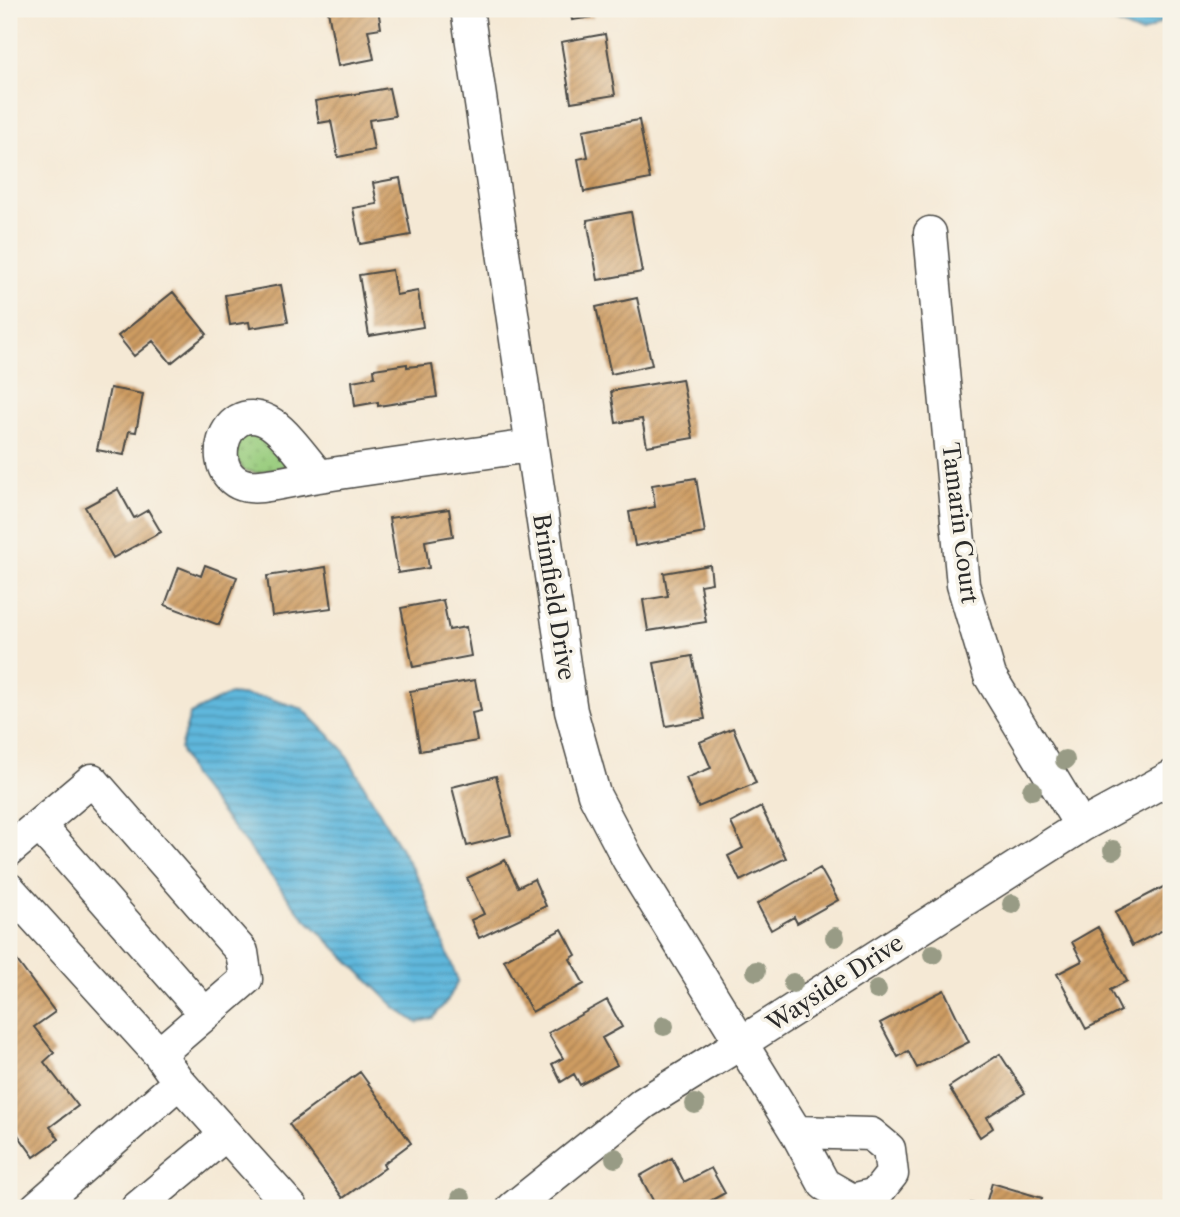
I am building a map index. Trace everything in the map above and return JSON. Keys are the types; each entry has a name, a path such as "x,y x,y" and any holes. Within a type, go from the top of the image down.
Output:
{"street":[{"name":"Brimfield Drive","path":"467,9 571,711 594,794 628,859 796,1132"},
{"name":"Tamarin Court","path":"930,233 963,585 990,676 1081,826"},
{"path":"319,476 531,446"},
{"name":"Wayside Drive","path":"513,1208 644,1104 1081,826 1171,777"},
{"path":"9,850 92,780 242,952 246,979 159,1054"},
{"path":"39,825 205,1014"},
{"path":"9,889 159,1054 178,1082 292,1208"},
{"path":"36,1208 178,1082"},
{"path":"136,1208 225,1135"}],"green space":[{"path":"251,433 269,439 286,461 286,466 257,473 243,470 235,456 241,438"}],"water":[{"path":"1084,9 1171,9 1163,21 1141,34"},
{"path":"230,694 268,698 303,709 343,749 421,884 458,981 448,1000 433,1018 417,1023 396,1008 301,914 192,776 180,749 190,714"}],"building":[{"path":"378,9 381,28 368,30 374,59 338,66 328,10"},
{"path":"570,9 591,9 593,17 572,20"},
{"path":"605,34 615,95 571,102 561,42"},
{"path":"389,88 395,116 369,120 374,150 338,157 331,121 319,123 315,101"},
{"path":"639,120 650,179 584,192 578,159 588,157 583,130"},
{"path":"400,178 411,235 360,244 353,208 377,204 373,183"},
{"path":"631,212 642,272 598,280 587,220"},
{"path":"392,270 396,295 418,291 423,327 369,336 359,275"},
{"path":"281,285 288,322 250,328 249,322 230,325 225,295"},
{"path":"173,292 207,334 171,363 153,341 134,356 118,336"},
{"path":"637,298 652,365 611,374 596,307"},
{"path":"407,364 407,367 432,364 437,397 378,406 378,402 355,406 352,381 375,377 374,369"},
{"path":"682,379 693,438 647,446 642,419 616,423 611,391"},
{"path":"110,388 143,394 136,432 129,431 124,455 97,450"},
{"path":"696,478 705,533 635,546 629,512 655,507 652,485"},
{"path":"118,489 134,518 148,510 161,532 113,558 85,507"},
{"path":"449,509 453,536 425,541 429,568 398,573 389,518"},
{"path":"205,565 237,577 219,625 165,605 179,567 201,576"},
{"path":"710,565 712,583 700,585 706,622 648,631 643,600 668,596 664,573"},
{"path":"326,567 332,608 272,616 267,576"},
{"path":"443,600 449,630 466,627 471,656 413,667 401,608"},
{"path":"692,656 705,719 666,726 654,663"},
{"path":"475,680 481,711 472,713 477,741 420,751 410,691"},
{"path":"733,728 756,783 698,807 686,778 711,768 700,742"},
{"path":"496,776 511,835 467,846 452,787"},
{"path":"761,807 786,858 740,881 728,856 743,848 731,823"},
{"path":"505,860 518,887 534,879 546,906 479,938 471,920 484,914 467,878"},
{"path":"820,868 838,900 797,923 794,917 771,930 757,904"},
{"path":"1171,883 1171,926 1132,946 1115,912"},
{"path":"1098,927 1127,981 1110,990 1121,1011 1086,1029 1057,974 1082,961 1072,942"},
{"path":"562,929 576,955 570,959 584,984 532,1012 504,960"},
{"path":"9,950 55,1012 34,1027 54,1053 44,1062 78,1106 50,1127 59,1139 34,1157 13,1128 9,1131"},
{"path":"944,990 969,1042 917,1068 908,1051 898,1057 880,1023"},
{"path":"607,1000 622,1027 602,1038 617,1065 580,1085 574,1074 561,1082 552,1064 563,1058 548,1033"},
{"path":"1000,1054 1025,1093 987,1117 993,1128 980,1137 949,1087"},
{"path":"360,1072 411,1143 383,1164 385,1168 343,1198 289,1124"},
{"path":"672,1158 684,1182 711,1168 725,1193 697,1208 657,1208 640,1176"},
{"path":"992,1183 1042,1198 1039,1208 969,1208 971,1203 985,1207"}]}
